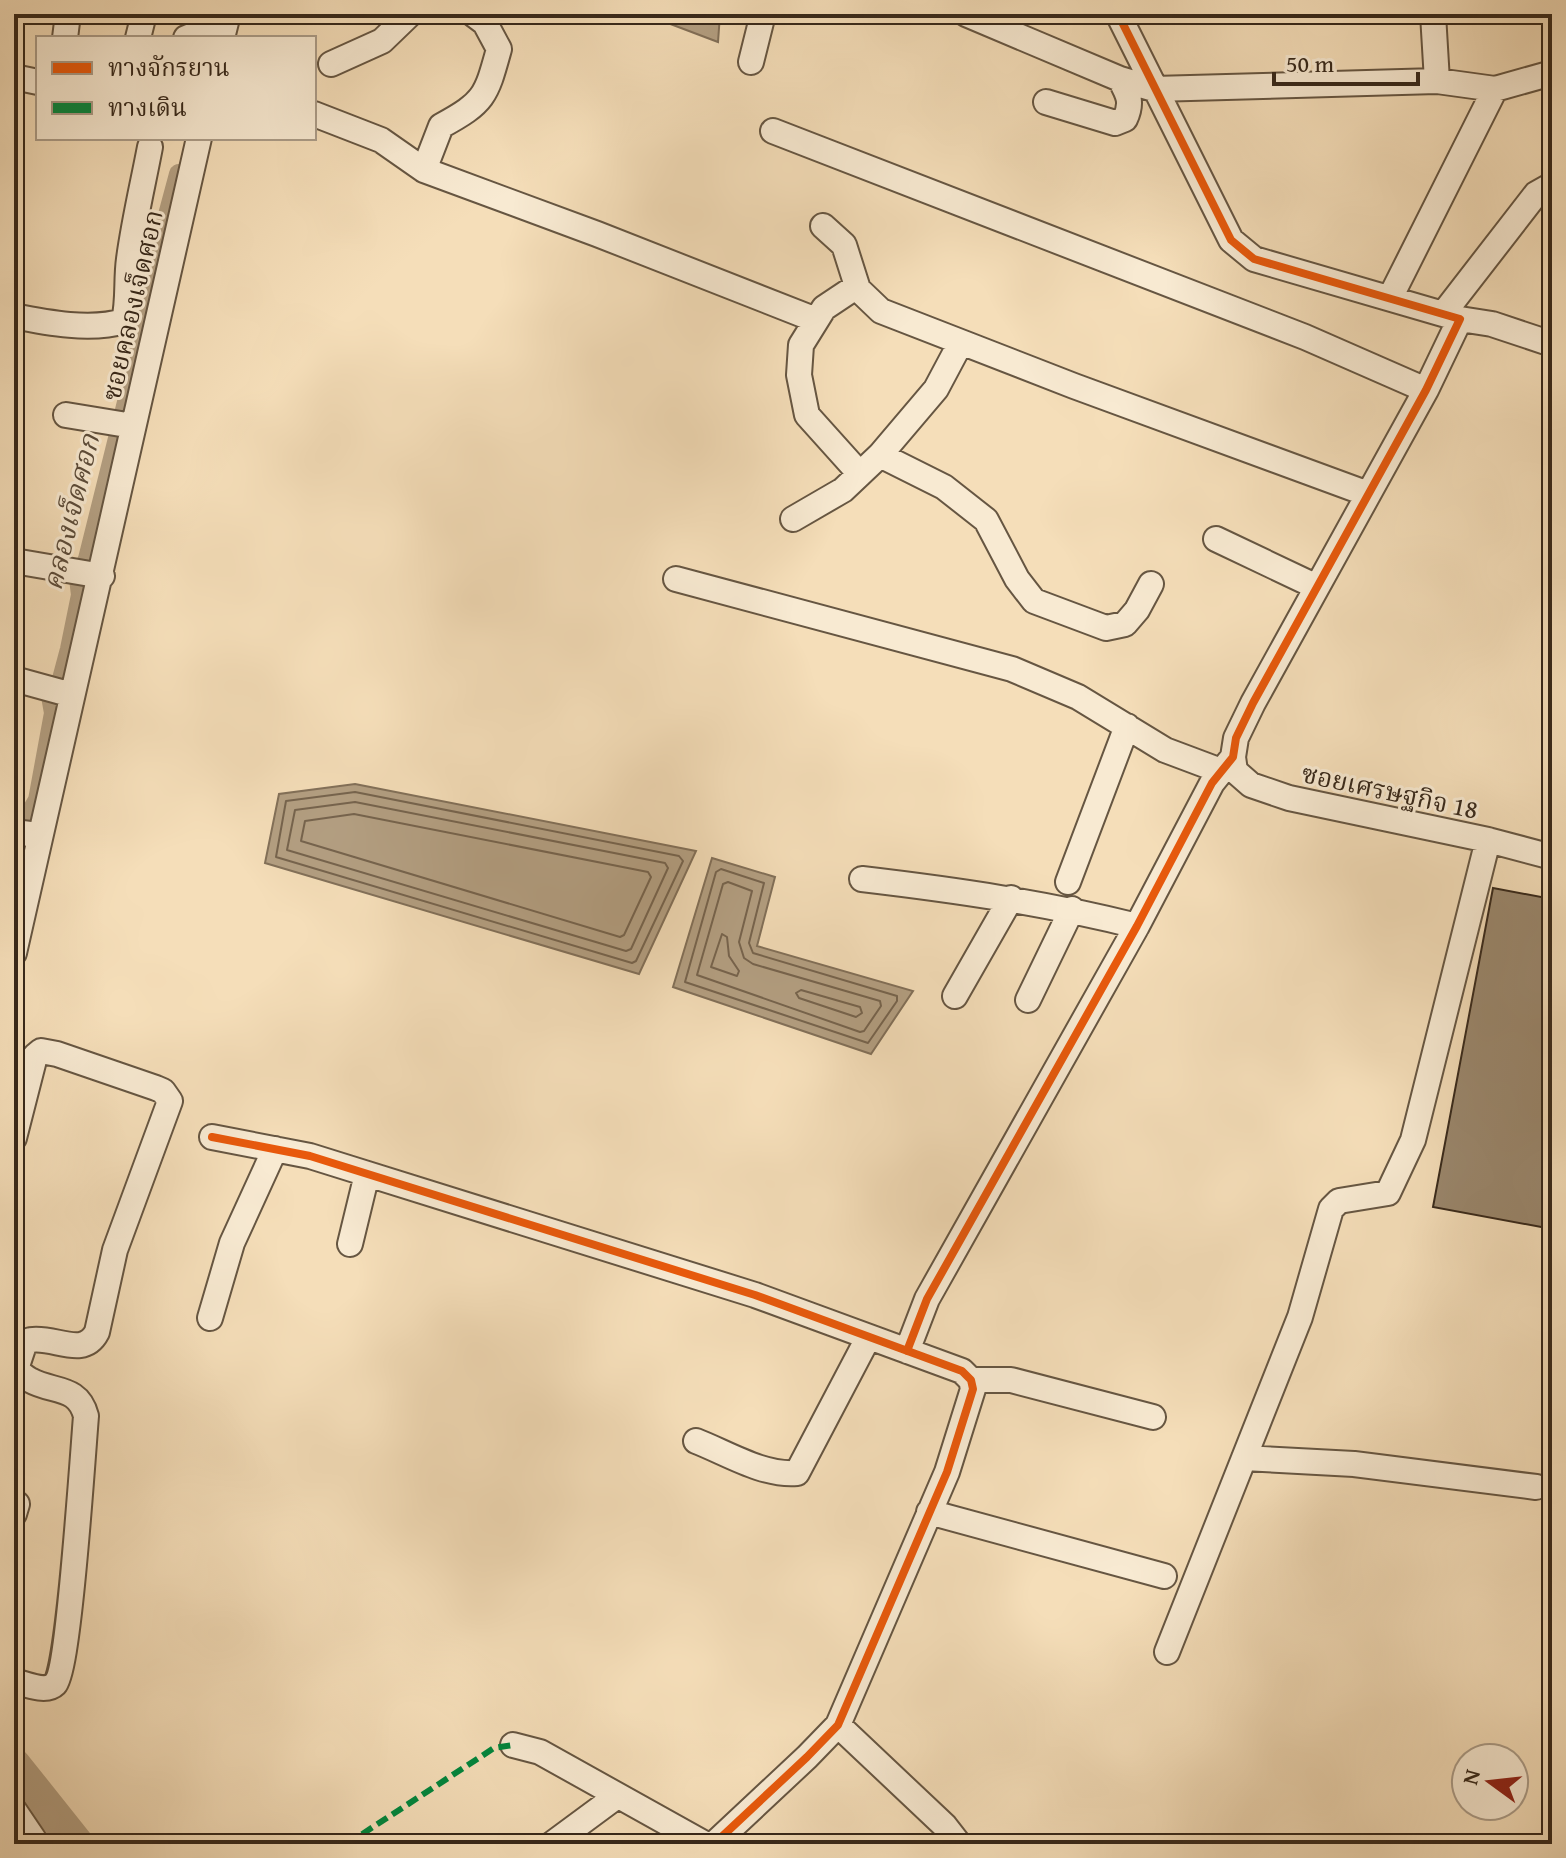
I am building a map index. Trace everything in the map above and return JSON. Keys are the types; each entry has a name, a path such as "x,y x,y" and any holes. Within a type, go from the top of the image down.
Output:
{"street":[{"path":"65,36 68,14"},
{"path":"138,36 144,14"},
{"path":"331,64 382,41 410,14"},
{"path":"424,170 441,126 472,109 487,90 499,49 485,23 473,14"},
{"path":"751,62 763,14"},
{"path":"966,14 1120,79 1154,89 1437,81 1495,89 1552,73"},
{"path":"1118,14 1231,240 1242,251 1254,259 1452,316 1492,324 1552,344"},
{"path":"1433,14 1437,81"},
{"path":"14,77 36,82"},
{"path":"1046,102 1115,123 1125,119 1129,109 1130,97 1120,79"},
{"path":"1390,298 1495,89"},
{"path":"316,115 381,140 424,170 816,320"},
{"path":"773,131 1275,326 1426,390"},
{"name":"ซอยคลองเจ็ดศอก","path":"15,949 28,833 133,426 144,308 198,140"},
{"path":"15,321 110,325 124,321 144,308 129,258 150,147"},
{"path":"907,1351 927,1299 1137,926 1212,783 1227,764 1253,703 1426,390 1452,316 1536,194 1552,185"},
{"path":"823,226 844,245 857,286 881,311 1368,494"},
{"path":"857,286 824,308 816,320 801,345 799,375 807,415 860,474"},
{"path":"793,519 843,490 880,455 936,389 961,342"},
{"path":"66,415 133,426"},
{"path":"880,455 944,487 986,520 1017,579 1034,601 1106,628 1125,624 1137,610 1151,584"},
{"path":"1216,539 1317,587"},
{"path":"14,561 95,575"},
{"path":"676,579 1012,669 1078,697 1165,750 1227,764"},
{"path":"22,681 66,694"},
{"path":"1068,882 1127,726"},
{"name":"ซอยเศรษฐกิจ 18","path":"1227,764 1251,785 1289,798 1488,840 1552,857"},
{"path":"1167,1652 1300,1317 1331,1209 1339,1201 1388,1193 1413,1140 1488,840"},
{"path":"862,879 1011,898 1072,909 1137,926"},
{"path":"955,996 1011,898"},
{"path":"1028,1000 1072,909"},
{"path":"14,1138 35,1056 41,1051 71,1058 163,1091 170,1101 115,1250 97,1332 92,1341 83,1346 19,1337 15,1369 30,1380 72,1394 82,1404 86,1416 68,1628 59,1677 55,1685 46,1688 14,1681"},
{"path":"212,1137 310,1156 755,1295 962,1371 971,1380 973,1389 947,1472 838,1725 714,1844"},
{"path":"210,1318 232,1243 275,1149"},
{"path":"350,1244 367,1174"},
{"path":"696,1441 761,1468 786,1474 797,1473 868,1338"},
{"path":"971,1380 1011,1380 1153,1417"},
{"path":"1247,1452 1536,1487"},
{"path":"929,1512 1164,1576"},
{"path":"838,1725 945,1826 959,1844"},
{"path":"513,1745 540,1752 705,1844"},
{"path":"552,1844 617,1796"},
{"path":"17,1823 37,1844"}],"water":[{"path":"644,14 720,14 718,42"},
{"path":"355,784 696,851 639,974 265,863 279,794"},
{"path":"712,858 775,877 757,946 913,991 871,1054 673,987"}],"building":[{"path":"1493,888 1552,899 1552,1229 1433,1207"}],"waterway":[{"name":"คลองเจ็ดศอก","path":"204,36 211,14"},
{"name":"คลองเจ็ดศอก","path":"14,895 25,850 19,833 38,800 54,713 51,696 62,679 70,649 81,595 79,578 88,559 134,374 142,334 143,308 179,174"},
{"path":"14,1765 77,1844"}],"marked path":[{"path":"347,1844 494,1748 513,1745"}],"cycle path":[{"path":"907,1351 927,1299 1137,926 1212,783 1233,757 1236,738 1253,703 1426,390 1460,319 1254,259 1231,240 1118,14"},
{"path":"212,1137 310,1156 755,1295 962,1371 971,1380 973,1389 947,1472 838,1725 714,1844"}]}
